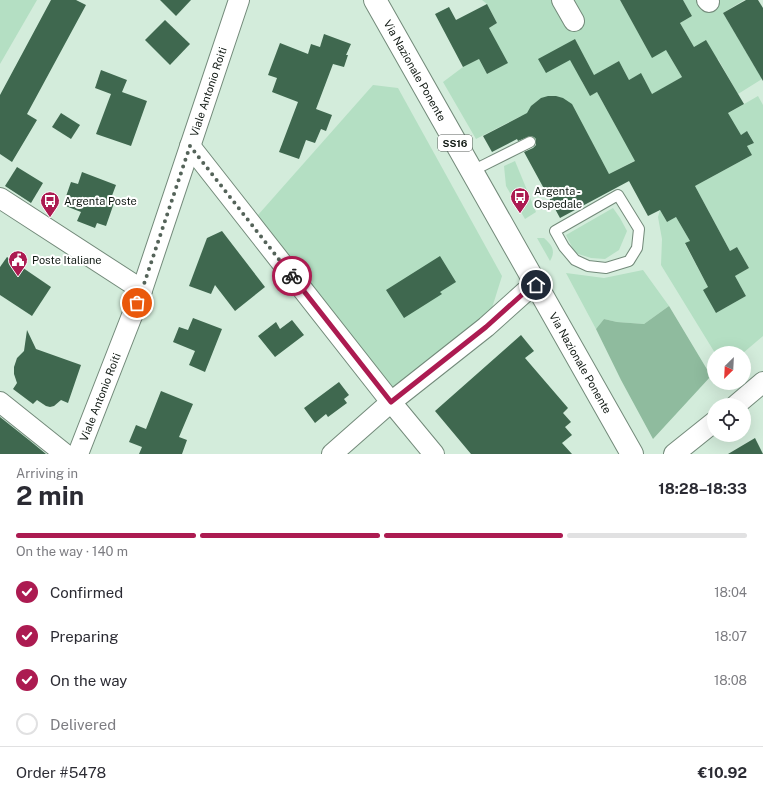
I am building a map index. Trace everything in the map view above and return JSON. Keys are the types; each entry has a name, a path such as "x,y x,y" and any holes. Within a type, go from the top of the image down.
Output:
{"main road":[{"name":"Via Nazionale Ponente","path":"375,0 632,454"}],"street":[{"name":"Viale Antonio Roiti","path":"78,454 142,290 239,0"},
{"path":"562,0 574,21"},
{"path":"190,146 391,402 434,454"},
{"path":"0,198 142,290"},
{"path":"332,454 391,402 486,327 525,292 536,285"},
{"path":"744,398 763,382"},
{"path":"0,402 65,454"},
{"path":"674,454 707,428"}],"lane":[{"path":"472,171 530,142"},
{"path":"618,195 639,230 637,248 629,261 606,268 588,266 575,260 564,247 555,231 618,195"}],"green space":[{"path":"0,0 37,0 0,64"},
{"path":"482,0 620,0 644,43 658,36 682,77 663,88 668,135 640,74 629,80 619,61 582,82 590,95 597,92 623,139 640,158 609,174 582,124 538,148 521,116 476,139 443,82 463,67 479,59 487,74 507,63 489,28 497,23 487,4"},
{"path":"683,0 744,0 723,13 762,79 738,94 718,59 705,66 680,23 692,16"},
{"path":"373,85 398,88 502,276 486,327 391,402 251,223"},
{"path":"758,96 763,105 763,336 751,346 711,346 661,265 662,239 658,217 660,210 667,222 676,217 690,241 685,244 708,287 716,313 746,296 735,276 749,268 737,247 730,251 695,186 752,155 747,146 754,143 748,132 741,135 680,141"},
{"path":"515,161 536,212 525,219 506,186 504,166"},
{"path":"613,208 627,231 619,250 605,259 591,258 575,253 566,235"},
{"path":"537,238 544,238 551,246 553,254 550,261"},
{"path":"643,270 669,306 644,324 617,322 604,319 596,329 566,273 604,278"},
{"path":"669,306 707,369 707,380 653,439 621,380 596,329 604,319 617,322 644,324"}],"building":[{"path":"51,0 76,0 86,5 27,114 37,120 12,162 0,154 0,95"},
{"path":"160,0 191,0 176,16"},
{"path":"620,0 683,0 692,16 680,23 694,47 706,40 744,104 728,113 741,135 747,131 754,143 747,146 752,155 695,186 730,251 737,247 749,268 735,276 746,296 716,313 703,290 708,287 685,243 690,241 676,217 667,222 660,210 648,216 629,181 560,218 524,152 536,145 536,139 530,136 518,141 517,139 492,152 483,136 527,113 531,106 541,98 556,96 563,98 572,104 609,174 635,161 597,92 590,96 570,60 546,73 538,59 575,39 594,75 619,61 629,80 641,73 652,94 682,77 666,50 652,58"},
{"path":"746,0 758,0 763,8 763,81 723,13"},
{"path":"487,4 497,23 489,28 508,63 487,74 479,59 463,67 435,14 449,7 456,20"},
{"path":"165,20 190,44 170,65 145,40"},
{"path":"324,34 351,44 346,55 348,55 344,67 333,64 316,109 332,115 326,131 321,129 315,143 306,140 299,159 279,152 298,102 272,92 277,78 268,75 280,43 308,54 311,44 320,47"},
{"path":"101,70 127,80 122,92 147,101 131,146 96,134 111,94 95,88"},
{"path":"61,113 80,125 71,139 52,127"},
{"path":"17,167 43,183 31,203 5,186"},
{"path":"82,172 116,185 110,201 114,203 106,226 97,223 95,228 77,221 81,212 63,205 71,182 78,184"},
{"path":"222,231 265,287 235,311 215,285 211,294 189,286 207,238"},
{"path":"440,256 456,282 440,292 442,294 404,318 386,290"},
{"name":"Poste Italiane","path":"7,257 51,287 32,316 0,295 0,267"},
{"path":"193,318 222,329 205,372 189,365 195,351 173,342 179,327 188,330"},
{"path":"292,320 304,335 275,357 258,336 276,322 280,329"},
{"path":"27,330 36,349 81,365 68,403 61,400 54,406 50,407 37,400 33,404 13,389 17,383 14,374 14,367 17,358 24,351"},
{"path":"521,335 534,351 525,358 568,408 563,413 571,422 565,427 572,435 562,443 572,454 471,454 435,411"},
{"path":"339,382 349,395 344,399 347,403 328,417 326,414 315,423 304,408"},
{"path":"161,391 193,404 179,437 187,440 182,454 139,454 142,447 129,442 136,425 146,429"},
{"path":"0,417 29,440 46,454 0,454"},
{"path":"755,438 763,454 728,454 748,442 751,442"}],"way so far":[{"path":"137,303 190,146 292,276"}],"place":[{"name":"Argenta - Ospedale","path":"520,214"},
{"name":"Argenta Poste","path":"50,218"},
{"name":"Poste Italiane","path":"18,277"}],"route":[{"path":"292,276 391,402 486,327 525,292 536,285"}]}
